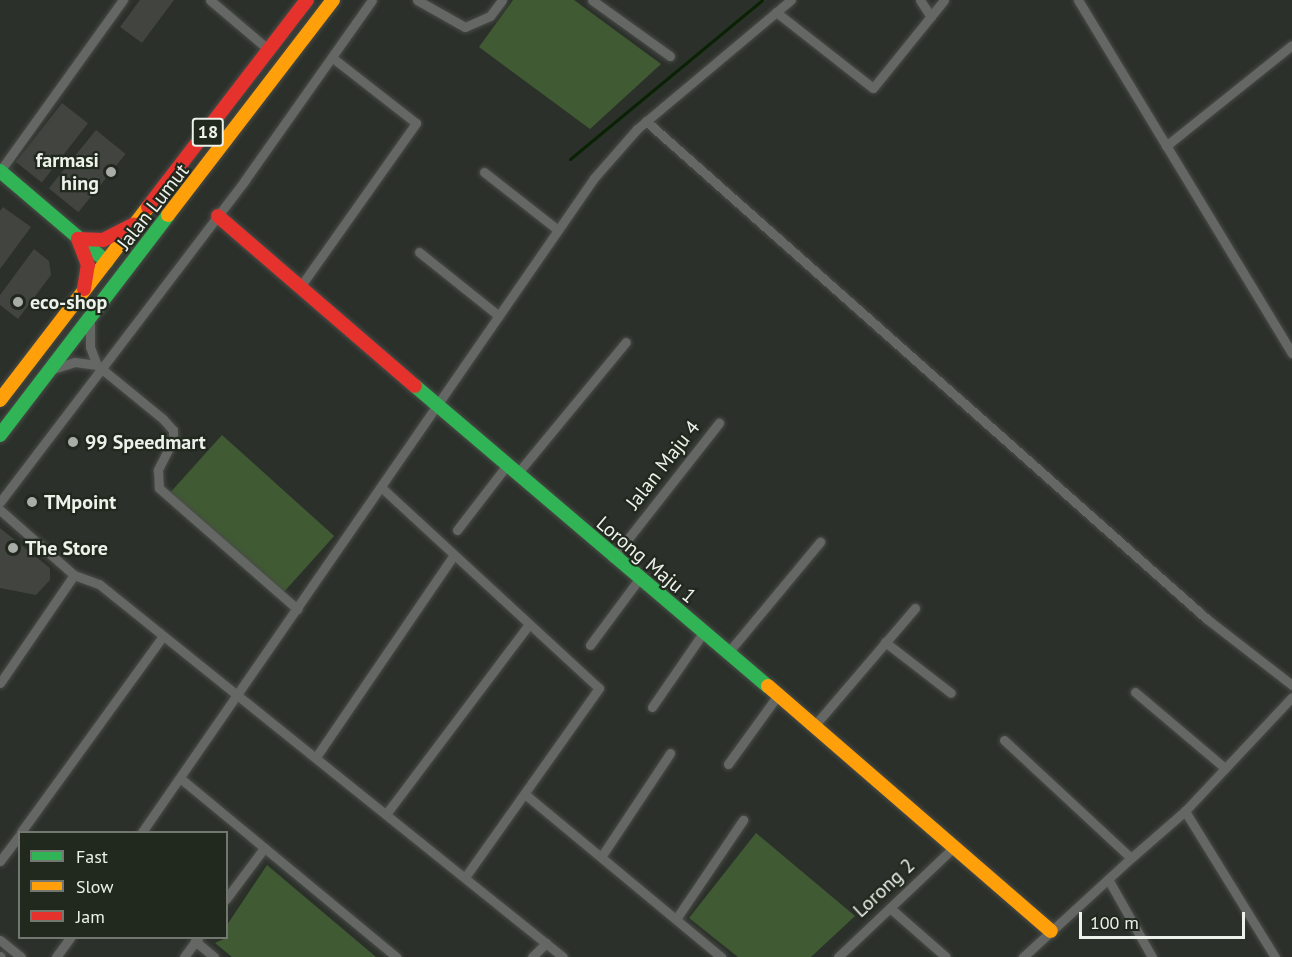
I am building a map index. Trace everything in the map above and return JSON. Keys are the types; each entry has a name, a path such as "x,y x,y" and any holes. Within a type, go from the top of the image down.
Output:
{"main road":[{"name":"Jalan Lumut","path":"0,433 148,246 335,1"},
{"name":"Jalan Lumut","path":"0,400 83,292 144,218 305,2"},
{"path":"0,171 107,262 127,261 148,246"},
{"name":"Lorong Maju 1","path":"218,216 613,558 815,725 1051,931"},
{"path":"78,239 113,237 144,218"},
{"path":"78,239 88,265 83,292"},
{"path":"102,305 109,285 107,262"}],"street":[{"path":"0,171 123,0"},
{"path":"210,0 269,50"},
{"path":"417,0 465,27 490,16 502,0"},
{"path":"592,0 670,56"},
{"path":"143,831 382,488 594,178 646,121 791,0"},
{"path":"920,0 931,16"},
{"path":"776,12 873,88 944,0"},
{"path":"1078,0 1292,353"},
{"path":"0,502 99,367 218,216 333,59 368,2"},
{"path":"1166,146 1292,45"},
{"path":"300,287 416,123 333,59"},
{"path":"646,121 1207,619 1292,684"},
{"path":"484,172 558,230"},
{"path":"419,252 499,316"},
{"path":"90,318 90,347 99,367 173,430 157,480 170,501 297,609"},
{"path":"457,530 626,342"},
{"path":"50,370 75,363 99,367"},
{"name":"Jalan Maju 4","path":"613,558 719,423"},
{"path":"382,488 599,688 526,795 465,877"},
{"path":"0,510 74,575 99,584 235,698 316,756 563,957"},
{"path":"727,654 820,542"},
{"path":"316,756 454,555"},
{"path":"0,683 74,575"},
{"path":"590,645 639,579"},
{"path":"815,725 915,608"},
{"path":"387,814 529,624"},
{"path":"652,707 703,633"},
{"path":"21,831 162,637"},
{"path":"885,642 951,693"},
{"path":"1135,693 1225,768"},
{"path":"728,764 778,695"},
{"path":"1028,955 1051,931 1185,811 1292,697"},
{"path":"1004,740 1131,858"},
{"path":"601,857 670,753"},
{"path":"180,778 396,957"},
{"path":"526,795 721,957"},
{"path":"1185,811 1275,957"},
{"path":"676,919 743,820"},
{"path":"0,861 18,836"},
{"name":"Lorong 2","path":"838,957 955,846"},
{"path":"228,896 264,848"},
{"path":"1108,879 1152,957"},
{"path":"890,908 946,957"},
{"path":"56,957 69,939"},
{"path":"184,957 197,939 214,957"},
{"path":"0,940 21,957"},
{"path":"532,957 546,943"}],"green space":[{"path":"513,0 574,0 661,64 590,129 479,47"},
{"path":"222,435 334,536 278,598 166,497"},
{"path":"756,833 855,916 811,957 738,957 689,918"},
{"path":"267,865 376,957 232,957 215,943 228,939 228,924"}],"building":[{"path":"140,0 174,0 142,43 120,27"},
{"path":"62,103 88,123 42,182 16,162"},
{"path":"96,130 126,154 78,212 49,188"},
{"path":"3,207 31,227 0,269 0,211"},
{"path":"34,249 49,261 51,275 18,319 0,305 0,295"},
{"name":"The Store","path":"0,528 50,568 50,580 36,595 0,588"}],"waterway":[{"path":"570,159 762,0"}],"traffic: fast":[{"path":"0,171 107,262"},
{"path":"0,435 168,215"},
{"path":"415,386 768,686"}],"traffic: slow":[{"path":"168,215 333,0"},
{"path":"0,400 148,207"},
{"path":"768,686 1051,931"}],"traffic: jam":[{"path":"148,207 307,0"},
{"path":"218,216 415,386"},
{"path":"84,289 88,265 78,239 103,240 133,225"}],"place":[{"name":"farmasi hing","path":"111,172"},
{"name":"eco-shop","path":"18,302"},
{"name":"99 Speedmart","path":"73,442"},
{"name":"TMpoint","path":"32,502"},
{"name":"The Store","path":"13,548"}]}
